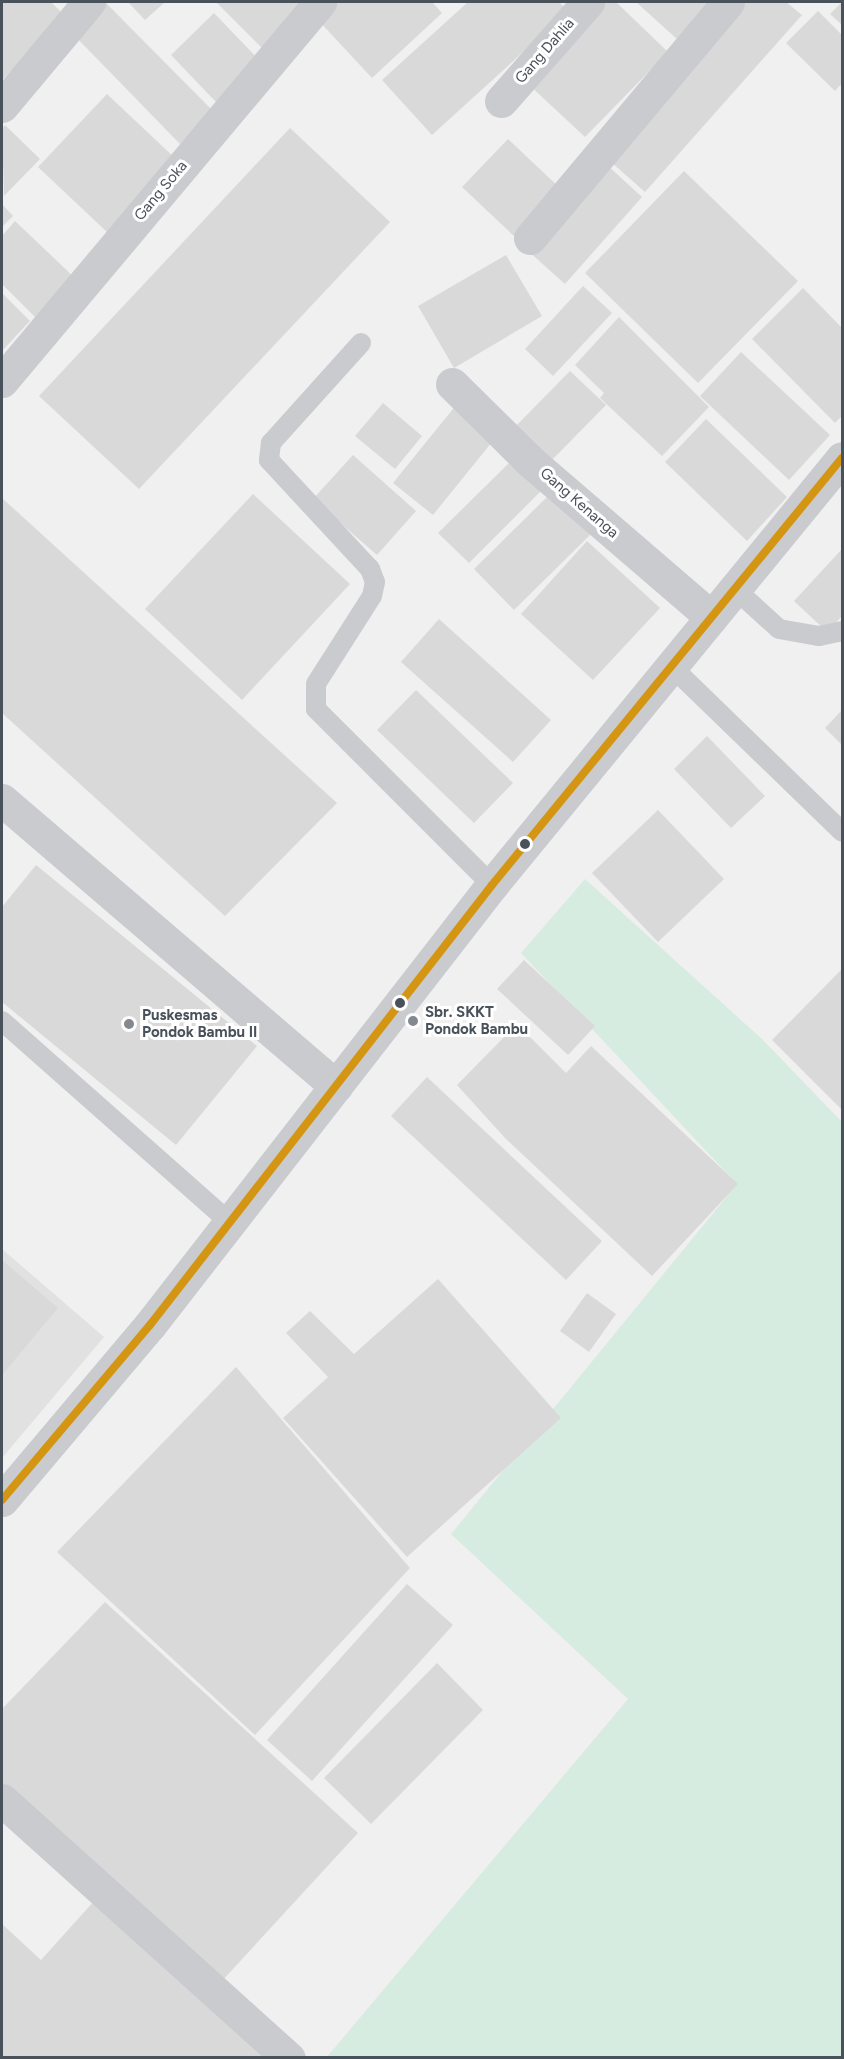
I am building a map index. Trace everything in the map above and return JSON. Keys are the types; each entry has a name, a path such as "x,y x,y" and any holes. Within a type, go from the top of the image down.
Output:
{"street":[{"path":"2,106 89,2"},
{"name":"Gang Soka","path":"2,381 320,2"},
{"name":"Gang Dahlia","path":"501,101 588,2"},
{"path":"530,238 728,2"},
{"name":"Gang Kenanga","path":"452,384 531,462 711,617"},
{"path":"2,1500 150,1325 228,1221 492,885 843,458"},
{"path":"2,800 336,1086"},
{"path":"2,1800 289,2058"}],"lane":[{"path":"361,343 271,443 269,460 276,472 370,568 375,582 372,596 316,684 316,709 492,885"},
{"path":"735,589 779,629 819,636 843,632"},
{"path":"671,666 843,832"},
{"path":"2,1021 228,1221"}],"shaded area":[{"path":"2,1249 104,1337 2,1458"}],"green space":[{"path":"585,879 762,1039 842,1122 842,2057 326,2058 628,1699 451,1534 737,1184 521,953"}],"building":[{"path":"2,2 51,2 65,16 2,80"},
{"path":"105,2 214,112 180,144 72,33"},
{"path":"128,2 165,2 145,20"},
{"path":"216,2 300,2 262,48"},
{"path":"339,2 432,2 442,13 372,78 318,20"},
{"path":"468,2 559,2 568,11 432,135 382,80"},
{"path":"604,2 616,2 668,52 585,137 526,82"},
{"path":"636,2 714,2 678,40"},
{"path":"738,2 786,2 802,15 645,192 602,154"},
{"path":"842,2 842,25 830,14"},
{"path":"818,11 842,35 842,83 835,91 786,43"},
{"path":"214,13 259,60 216,102 171,55"},
{"path":"107,94 177,160 108,233 38,167"},
{"path":"5,125 40,159 4,196 2,129"},
{"path":"290,128 390,222 139,489 39,396"},
{"path":"508,139 561,189 515,237 462,187"},
{"path":"605,163 642,197 565,284 527,250"},
{"path":"684,171 798,281 698,383 585,273"},
{"path":"2,204 13,216 2,227"},
{"path":"15,221 77,280 39,321 2,284 2,236"},
{"path":"506,255 542,316 454,368 418,306"},
{"path":"583,286 612,313 553,376 525,349"},
{"path":"803,288 842,328 842,416 835,423 752,339"},
{"path":"2,293 30,321 2,351"},
{"path":"619,317 709,407 662,456 600,398 604,393 575,365"},
{"path":"741,352 830,435 789,480 700,396"},
{"path":"570,371 606,405 548,464 513,429"},
{"path":"461,399 492,442 433,515 393,483"},
{"path":"383,403 422,436 395,469 355,436"},
{"path":"706,419 787,497 747,541 665,462"},
{"path":"353,455 416,511 377,555 313,499"},
{"path":"516,456 546,486 469,563 438,533"},
{"path":"552,492 592,533 514,610 474,569"},
{"path":"253,494 350,584 242,700 145,609"},
{"path":"2,498 337,803 225,916 2,713"},
{"path":"587,541 660,608 593,680 521,614"},
{"path":"842,549 842,616 827,632 794,601"},
{"path":"439,619 551,720 513,762 401,662"},
{"path":"416,690 513,783 474,823 377,730"},
{"path":"842,710 842,745 825,728"},
{"path":"707,736 765,796 731,828 674,769"},
{"path":"658,810 724,879 658,942 592,873"},
{"name":"Puskesmas Pondok Bambu II","path":"36,865 257,1046 176,1145 2,1002 2,907"},
{"path":"524,960 595,1026 568,1055 497,989"},
{"path":"842,969 842,1110 772,1040"},
{"path":"517,1024 566,1073 591,1046 738,1184 652,1276 505,1138 457,1085"},
{"path":"427,1077 602,1241 566,1280 391,1116"},
{"path":"2,1260 58,1308 2,1375"},
{"path":"438,1279 561,1418 407,1557 283,1418 328,1377 286,1333 310,1311 354,1354"},
{"path":"587,1293 616,1314 589,1352 560,1331"},
{"path":"236,1367 410,1568 255,1735 57,1552"},
{"path":"407,1584 453,1625 312,1781 267,1740"},
{"path":"105,1602 358,1833 221,1982 2,1791 2,1709"},
{"path":"437,1663 483,1710 371,1824 324,1778"},
{"path":"95,1900 273,2058 2,2058 2,1924 41,1960"}],"transit line":[{"path":"2,1500 150,1325 492,885 842,458"}],"place":[{"name":"Sbr. SKKT Pondok Bambu","path":"413,1021"},
{"name":"Puskesmas Pondok Bambu II","path":"129,1024"}]}
